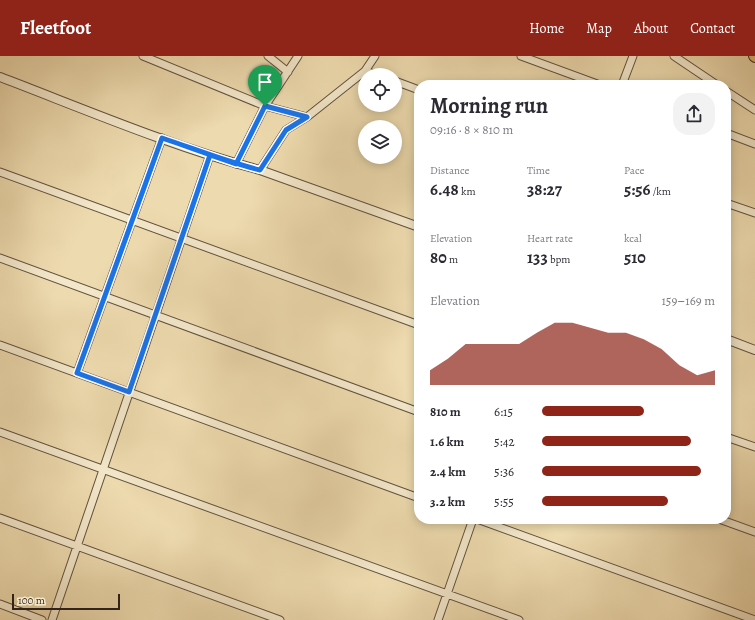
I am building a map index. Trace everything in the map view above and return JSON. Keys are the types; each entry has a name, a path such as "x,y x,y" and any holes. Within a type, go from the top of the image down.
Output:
{"street":[{"path":"143,56 265,106 307,117"},
{"path":"268,56 288,72"},
{"path":"236,164 265,106 298,56"},
{"path":"367,68 375,56"},
{"path":"521,56 586,80"},
{"path":"624,80 633,56"},
{"path":"674,56 710,80"},
{"path":"0,77 162,138 236,164 260,170 414,226"},
{"path":"260,170 286,130 307,117 358,77"},
{"path":"402,84 414,88"},
{"path":"731,94 755,110"},
{"path":"731,135 755,144"},
{"path":"77,373 162,138"},
{"path":"52,620 210,155"},
{"path":"0,172 414,323"},
{"path":"731,204 755,213"},
{"path":"0,258 414,410"},
{"path":"731,341 755,350"},
{"path":"0,345 414,496"},
{"path":"0,432 519,620"},
{"path":"731,439 755,447"},
{"path":"0,518 280,620"},
{"path":"731,523 755,532"},
{"path":"438,620 471,524"},
{"path":"491,524 755,620"},
{"path":"0,604 42,620"}],"route":[{"path":"265,106 236,164 210,155 129,392 77,373 162,138 236,164 260,170 286,130 307,117 265,106"}]}
